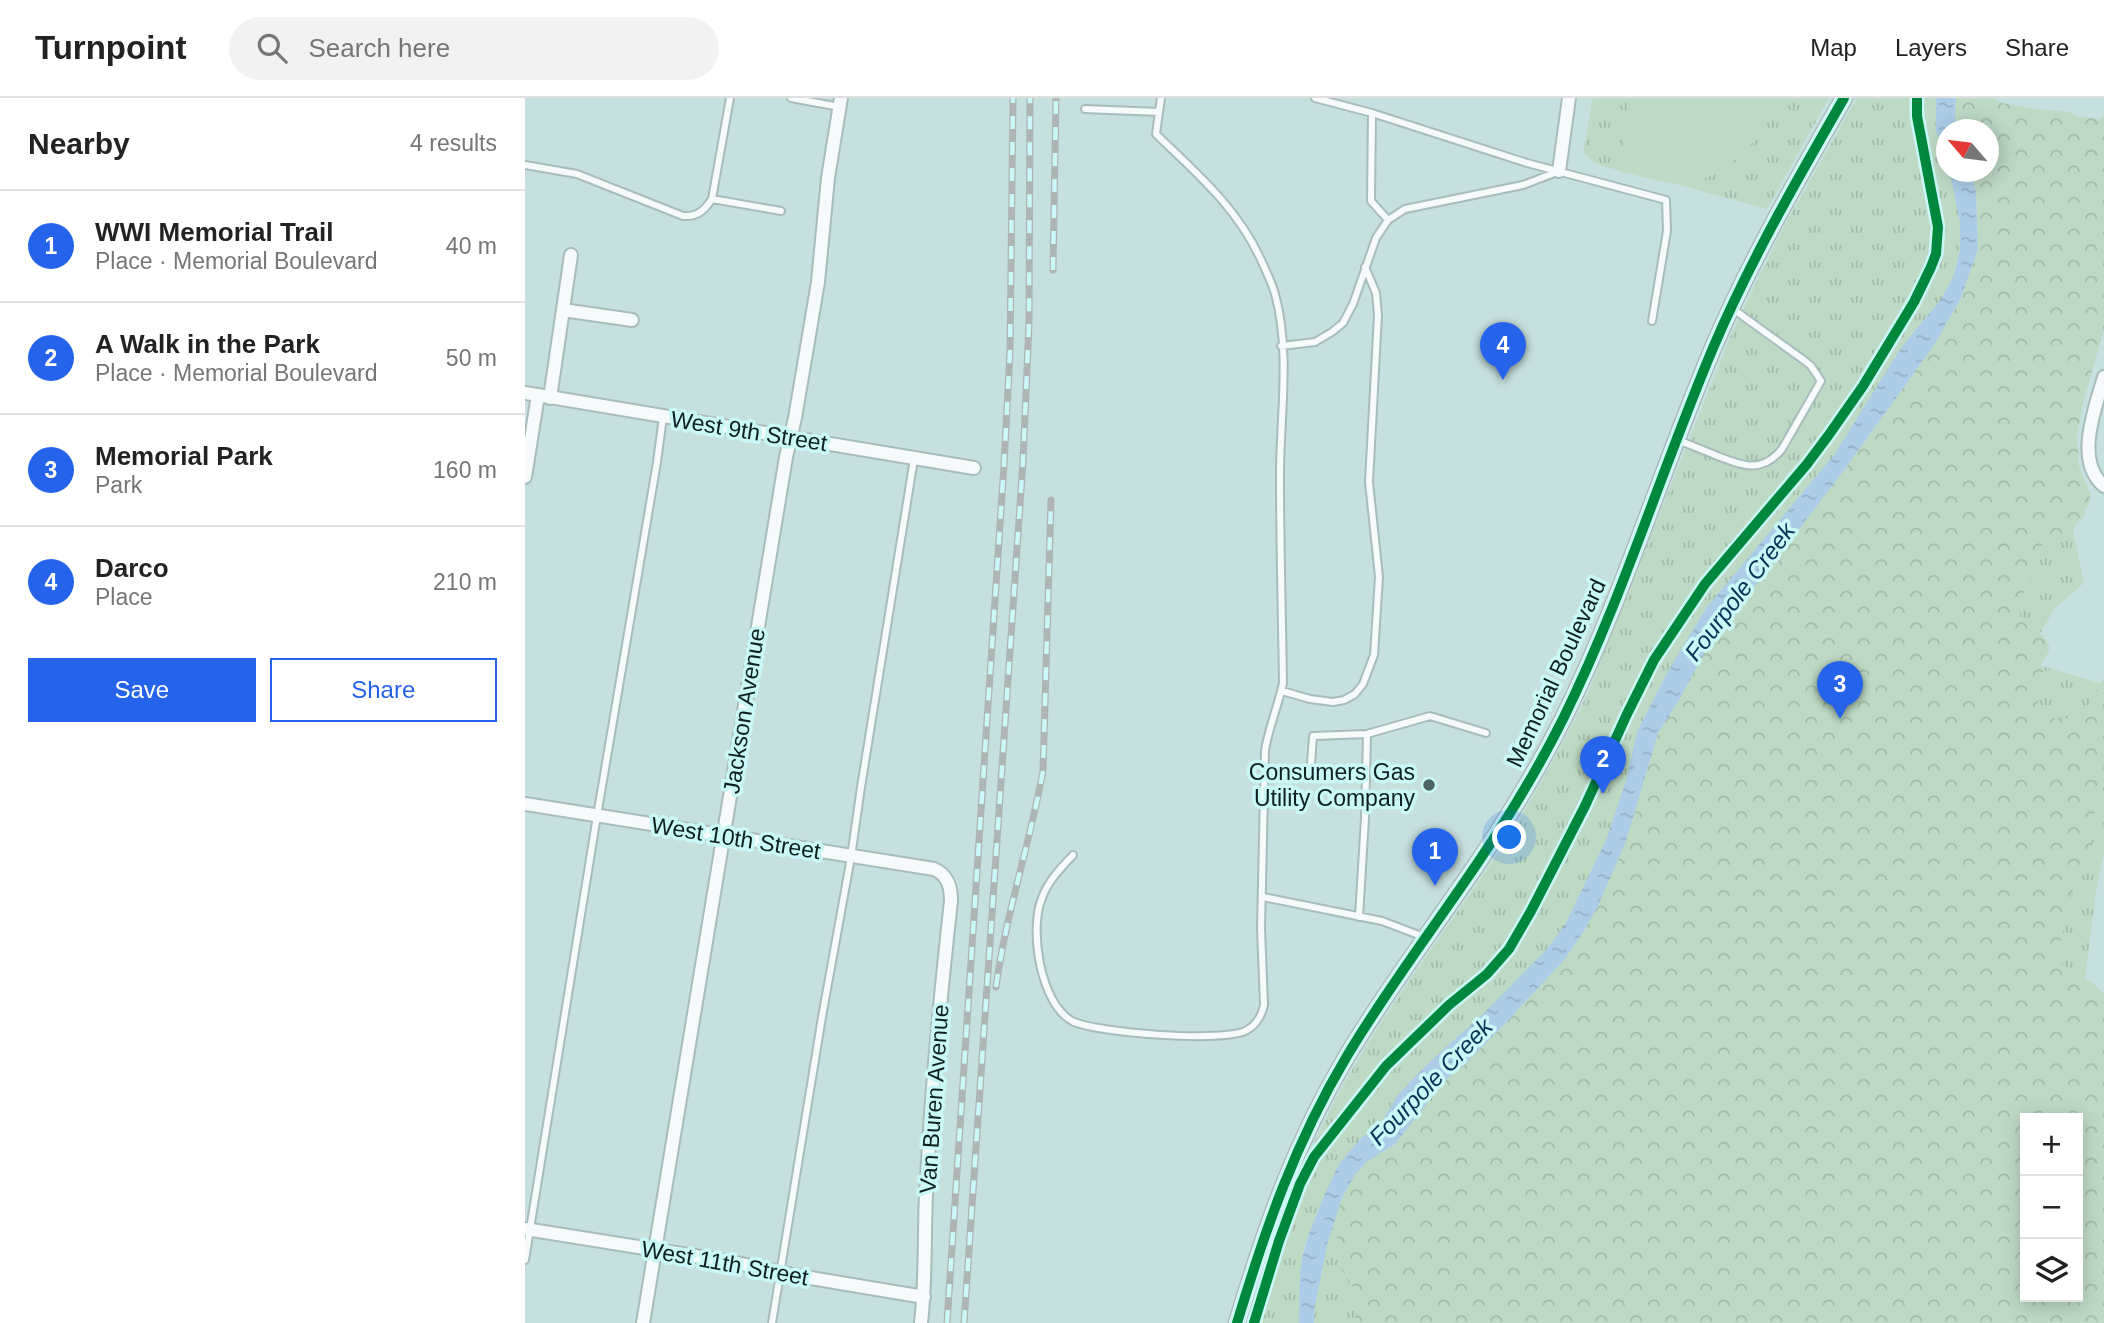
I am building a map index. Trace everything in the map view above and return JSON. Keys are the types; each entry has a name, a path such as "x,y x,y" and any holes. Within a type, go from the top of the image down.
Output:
{"street":[{"path":"1559,171 1569,98"},
{"name":"Memorial Boulevard","path":"1237,1323 1269,1220 1314,1116 1359,1035 1513,809 1563,719 1605,623 1731,308 1777,215 1844,98"},
{"name":"Jackson Avenue","path":"643,1323 818,282 828,178 841,102"},
{"path":"525,477 538,396 563,310 571,255"},
{"path":"563,310 632,320"},
{"path":"2104,377 2089,443 2089,459 2092,473 2104,486"},
{"name":"West 9th Street","path":"538,396 974,468"},
{"name":"West 10th Street","path":"525,804 934,869 945,877"},
{"name":"Van Buren Avenue","path":"921,1323 926,1196 951,901 951,891 945,877"},
{"name":"West 11th Street","path":"528,1229 924,1297"}],"lane":[{"path":"525,165 577,174 691,217 706,208 712,199 730,98"},
{"path":"791,98 841,102"},
{"path":"1073,855 1056,873 1041,898 1037,916 1041,964 1051,999 1060,1011 1086,1026 1108,1030 1224,1036 1247,1030 1262,1014 1265,1005 1261,928 1265,750 1283,683 1280,320 1274,292 1260,257 1236,215 1156,134 1161,98"},
{"path":"1315,98 1666,200 1667,232 1652,321"},
{"path":"1086,109 1159,112"},
{"path":"1371,113 1371,201 1388,220"},
{"path":"1282,345 1315,342 1343,323 1353,304 1376,237 1388,220 1405,209 1523,185 1559,171"},
{"path":"712,199 781,211"},
{"path":"1282,691 1310,699 1333,702 1344,700 1355,694 1363,684 1374,655 1379,577 1369,482 1378,315 1376,293 1365,267"},
{"path":"1676,440 1736,463 1762,465 1782,450 1821,381 1805,361 1731,308"},
{"path":"525,1261 528,1229 663,417"},
{"path":"772,1323 915,459"},
{"path":"1311,764 1313,736 1367,734 1430,716 1486,733"},
{"path":"1359,917 1367,734"},
{"path":"1263,897 1391,924 1426,938"}],"green space":[{"path":"1593,98 1829,98 1767,209 1593,162 1583,152"},
{"path":"1631,98 1780,98 1754,141 1728,165 1698,181 1676,184 1618,171"},
{"path":"1857,98 1945,98 1946,119 1936,119 1936,182 1959,182 1964,258 1951,300 1803,521 2062,477 2084,583 2055,608 2024,661 2104,684 2104,853 2097,885 2068,1113 2020,1113 2020,1119 1338,1239 1341,1268 1357,1293 1357,1323 1314,1323 1319,1278 1330,1235 1312,1227 1302,1262 1302,1323 1249,1323 1290,1200 1315,1140 1345,1082 1382,1021 1515,826 1548,771 1587,695 1731,335 1782,230"},
{"path":"1956,98 1993,98 2002,103 2069,112 2079,117 2100,119 2104,115 2104,329 2077,434 2079,467 2091,495 2088,508 2085,507 2085,516 2077,523 2072,533 2045,539 2019,603 2020,615 2026,624 2043,636 2049,645 2049,651 2040,666 2044,667 2038,702 2043,714 2051,718 2066,719 2085,710 2104,677 2104,768 2096,796 2091,845 2073,889 2059,947 2062,964 2094,984 2104,994 2104,1323 1357,1323 1357,1293 1341,1268 1334,1226 1342,1198 1354,1176 1366,1162 1381,1154 1449,1077 1464,1065 1564,960 1598,906 1626,841 1658,733 1714,635 1847,466 1934,345 1960,300 1978,249 1976,192 1973,182 1999,182 1999,119 1956,119"}],"water":[{"path":"1936,98 1956,98 1956,119 1936,119"},
{"name":"Fourpole Creek","path":"1952,182 1973,182 1976,192 1978,249 1960,300 1934,345 1769,569 1714,635 1658,733 1626,841 1598,906 1564,960 1502,1027 1448,1077 1395,1144 1366,1162 1354,1176 1342,1198 1328,1241 1314,1323 1299,1323 1303,1254 1339,1164 1363,1136 1373,1132 1381,1123 1397,1096 1411,1081 1480,1017 1549,947 1566,923 1606,840 1626,781 1637,732 1668,671 1707,607 1834,455 1901,348 1942,298 1954,275 1960,251 1960,223"}],"railway":[{"path":"947,1323 1004,465 1010,352 1013,98"},
{"path":"964,1323 1023,461 1029,324 1030,98"},
{"path":"1053,270 1056,98"},
{"path":"996,987 1043,771 1051,500"}],"cycle path":[{"path":"1237,1323 1283,1186 1329,1089 1373,1014 1501,828 1563,719 1623,582 1694,394 1727,316 1775,221 1844,98"},
{"path":"1254,1323 1279,1241 1300,1184 1314,1157 1386,1066 1449,1005 1487,974 1509,949 1585,806 1654,660 1705,584 1828,436 1863,386 1914,302 1936,254 1938,227 1917,116 1917,98"}],"place":[{"name":"Darco","path":"1503,380"},
{"name":"Memorial Park","path":"1840,719"},
{"name":"Consumers Gas Utility Company","path":"1429,785"},
{"name":"A Walk in the Park","path":"1603,794"},
{"name":"WWI Memorial Trail","path":"1435,886"}]}
